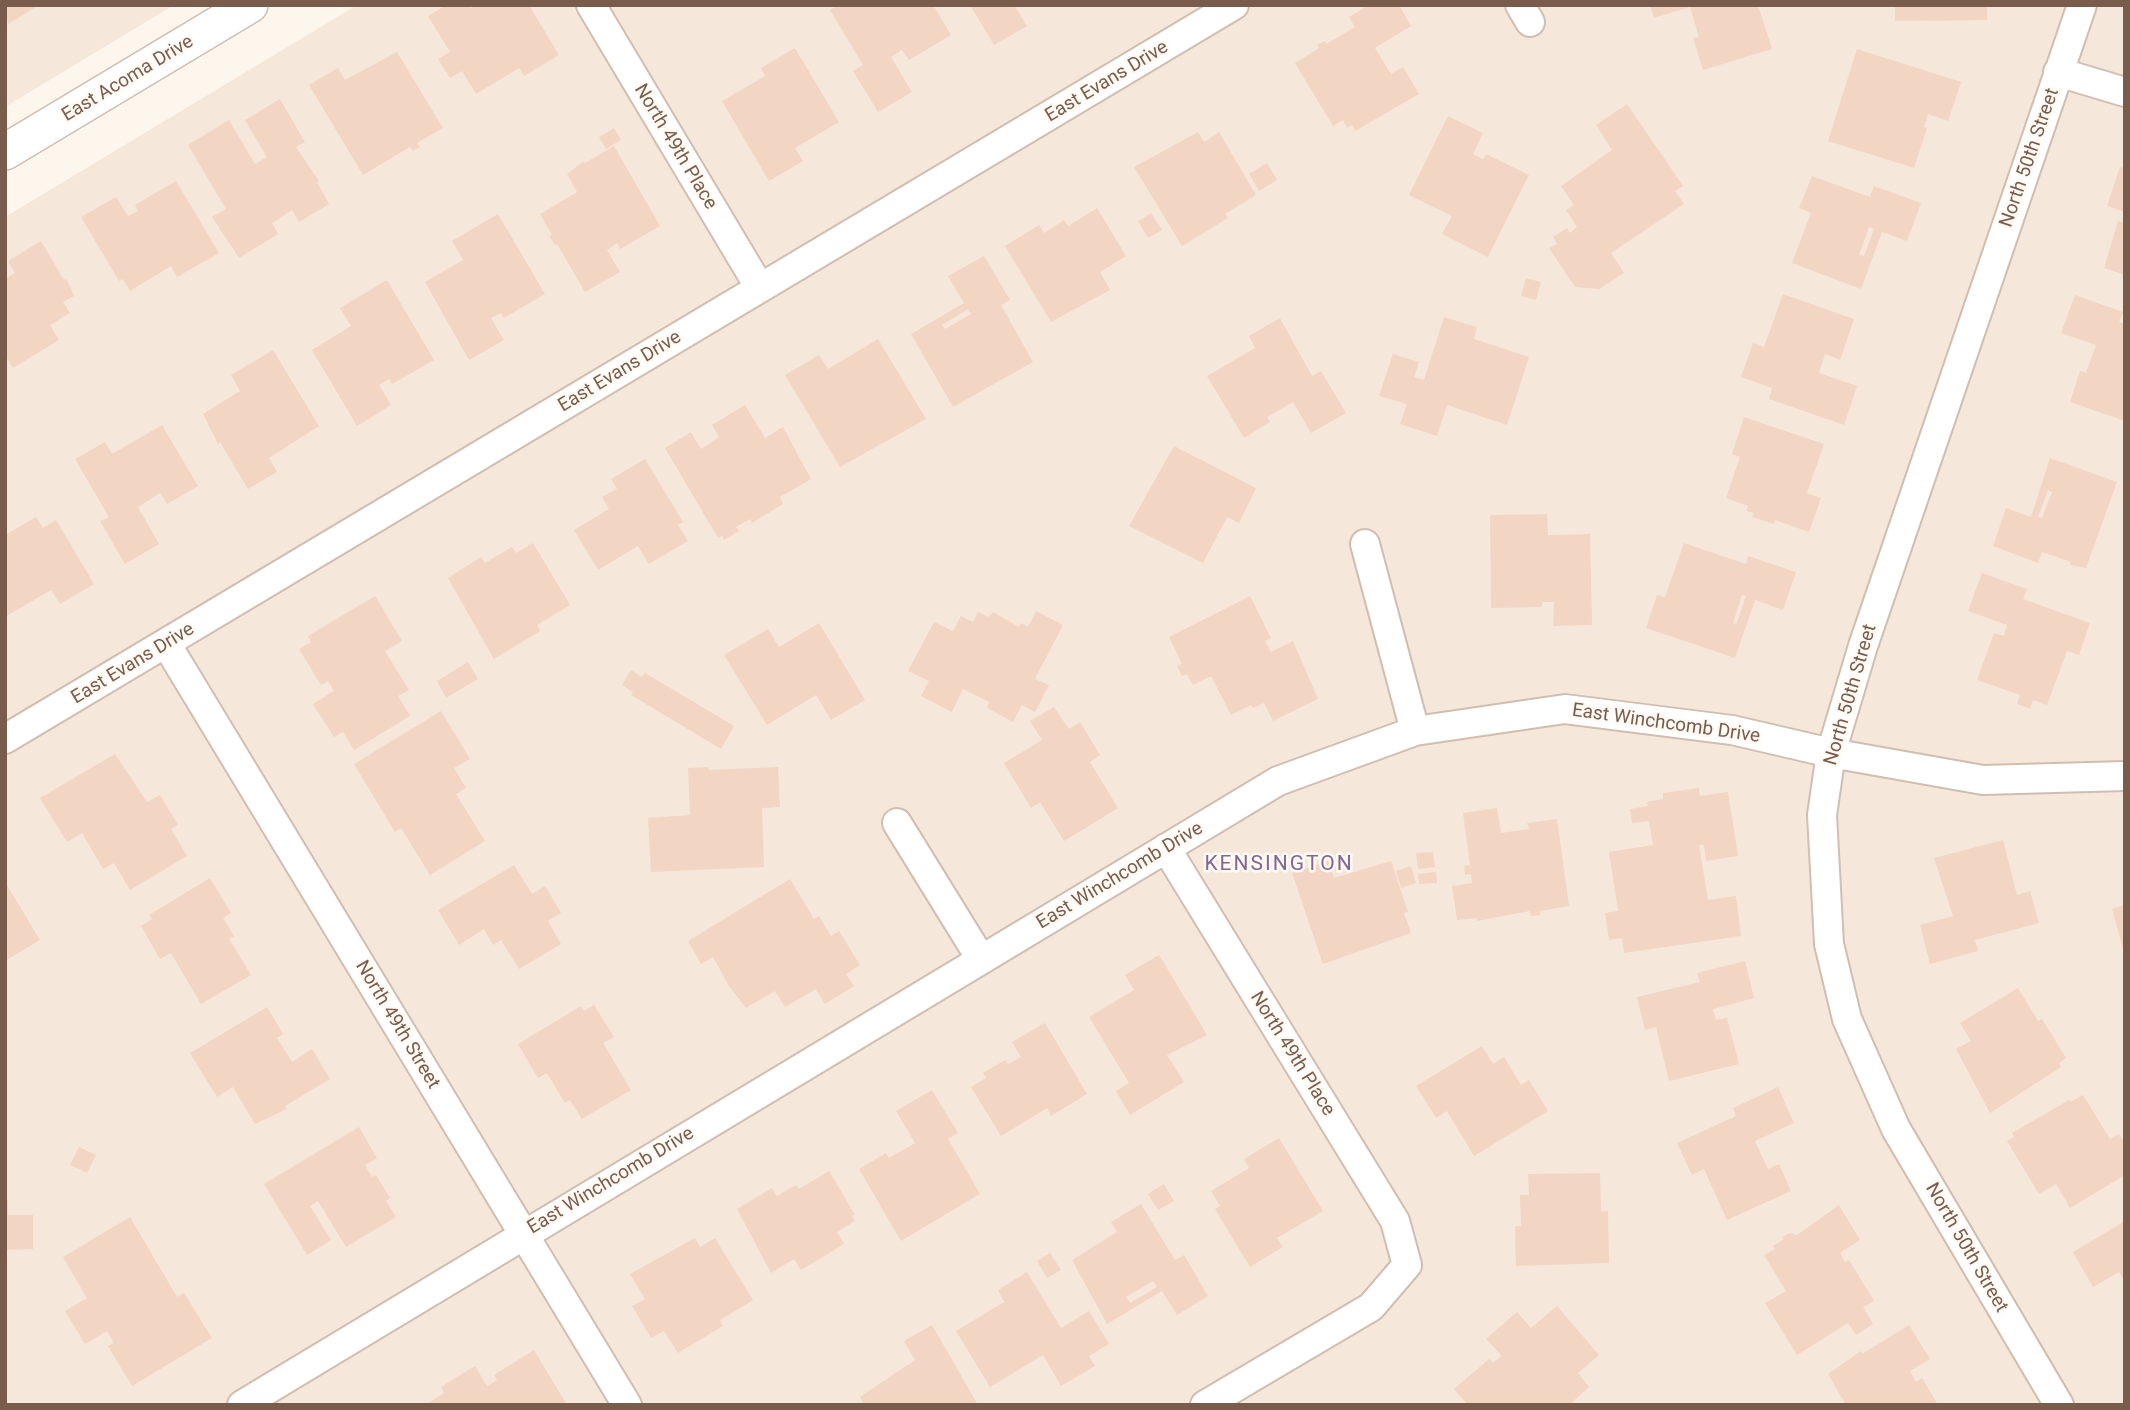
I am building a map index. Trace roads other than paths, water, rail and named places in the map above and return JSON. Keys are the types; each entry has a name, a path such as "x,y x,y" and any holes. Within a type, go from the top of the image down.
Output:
{"street":[{"name":"East Acoma Drive","path":"8,145 250,5"},
{"name":"North 49th Place","path":"591,5 760,288"},
{"name":"East Evans Drive","path":"5,740 1234,5"},
{"name":"North 50th Street","path":"2059,1405 1896,1129 1847,1019 1829,944 1822,815 1831,753 1863,646 2082,5"},
{"path":"2058,72 2125,92"},
{"path":"1365,544 1415,731"},
{"name":"North 49th Street","path":"167,645 627,1405"},
{"name":"East Winchcomb Drive","path":"242,1405 523,1233 1278,781 1415,731 1565,709 1732,730 1831,753 1983,780 2125,776"},
{"path":"897,823 981,959"},
{"name":"North 49th Place","path":"1166,848 1395,1221 1407,1265 1371,1307 1205,1405"}],"district":[{"name":"KENSINGTON","path":"1279,865"}]}
